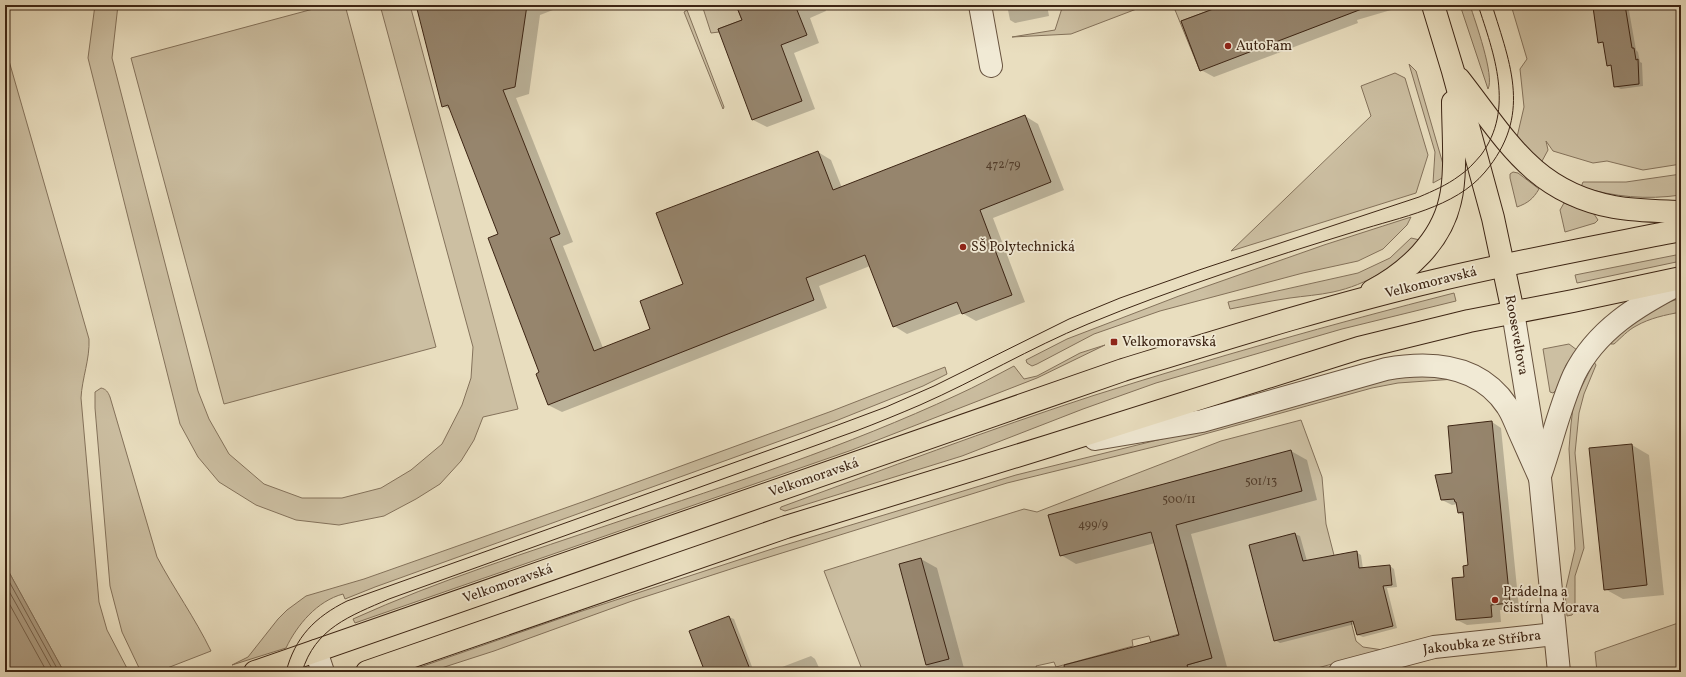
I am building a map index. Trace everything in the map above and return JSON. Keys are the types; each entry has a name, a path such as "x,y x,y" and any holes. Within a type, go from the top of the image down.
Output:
{"main road":[{"name":"Rooseveltova","path":"1433,5 1453,71 1493,218 1513,312"},
{"path":"1453,71 1526,164 1552,184 1577,197 1615,207 1681,212"},
{"path":"1318,312 1383,285 1405,270 1420,255 1442,226 1450,201 1453,181 1453,71"},
{"name":"Velkomoravská","path":"259,671 907,446 1037,398 1123,370 1318,312 1436,280 1503,265 1681,230"},
{"path":"367,672 786,527 1359,348 1415,333 1681,278"}],"street":[{"path":"980,5 991,66"},
{"path":"1540,478 1567,392 1574,375 1588,352 1600,337 1623,317 1640,305 1681,283"},
{"name":"Rooseveltova","path":"1513,312 1540,478 1559,672"},
{"path":"1049,446 1202,421 1366,374 1406,366 1437,365 1472,374 1500,396 1508,407 1540,478"},
{"name":"Jakoubka ze Stříbra","path":"1340,672 1434,647 1556,634"},
{"path":"316,651 323,672"}],"shaded area":[{"path":"95,5 118,5 112,58 198,391 209,419 229,454 264,484 302,498 342,498 381,488 411,470 442,444 462,405 471,378 473,347 380,5 410,5 518,409 483,417 474,440 461,461 440,484 384,516 339,525 296,520 256,505 219,482 198,457 180,424 88,58"},
{"path":"328,5 345,5 436,347 224,404 131,58"},
{"path":"702,5 736,5 742,20 718,29 719,32 711,33"},
{"path":"1063,5 1147,5 1071,34 1012,37 1055,30"},
{"path":"1173,5 1224,5 1181,21 1200,71"},
{"path":"1460,5 1470,5 1480,35 1489,73 1488,89"},
{"path":"1511,5 1681,5 1681,164 1643,170 1607,161 1593,163 1553,151 1546,141 1548,150 1541,163 1517,137 1524,107 1520,69 1527,59"},
{"path":"687,10 724,107 723,109 684,12"},
{"path":"5,47 89,339 81,398 99,602 107,630 129,672 64,672 5,565"},
{"path":"1409,64 1416,71 1443,164 1444,177 1433,183 1435,152"},
{"path":"1395,73 1405,78 1428,155 1416,193 1231,251 1371,116 1361,86"},
{"path":"1513,172 1518,173 1539,189 1530,200 1517,207 1510,178 1510,174"},
{"path":"1681,174 1681,195 1668,197 1631,197 1581,187 1583,182 1626,182"},
{"path":"1564,203 1594,214 1598,220 1595,223 1565,232 1560,210"},
{"path":"1411,217 1407,225 1383,249 1358,261 1303,273 1160,311 1094,334 1032,366 1027,363 1026,360 1067,339 1179,296 1324,245"},
{"path":"1411,238 1420,240 1392,266 1357,285 1328,293 1282,299 1230,309 1228,302 1358,273 1390,258"},
{"path":"1681,254 1681,261 1577,283 1575,275"},
{"path":"1454,293 1456,301 1342,329 1156,383 1083,409 962,456 785,511 780,509 781,507 936,450 1092,396 1272,342"},
{"path":"1681,298 1681,312 1658,317 1641,323 1630,330 1614,344 1611,344 1611,341 1618,334 1643,315 1662,305"},
{"path":"1569,344 1577,350 1566,365 1556,390 1553,393 1550,392 1543,349"},
{"path":"1105,345 1037,378 852,450 355,623 353,619 385,605 484,567 746,479 831,448 916,414 972,388 1014,366 1024,379 1037,376 1080,353"},
{"path":"1594,362 1596,365 1584,394 1579,413 1575,453 1584,548 1575,576 1575,611 1572,615 1567,616 1565,592 1575,549 1569,449 1571,424 1573,408 1578,394"},
{"path":"945,367 947,374 923,386 838,420 345,599 343,594 334,597 316,608 309,615 296,631 286,648 232,665 248,657 278,619 287,610 306,596 364,579 585,501 832,411"},
{"path":"1421,374 1455,379 1398,383 1372,388 1194,437 1007,483 632,601 494,651 429,672 406,672 573,614 775,548 1016,475 1194,431 1385,379"},
{"path":"101,388 107,391 110,397 157,557 211,651 157,672 141,672 122,632 110,586 95,408 95,392"},
{"path":"1301,420 1322,477 1326,524 1356,641 1363,647 1383,650 1303,672 1189,672 1187,665 1211,658 1186,560 1161,567 1179,634 1151,642 1149,636 1132,640 1133,646 1056,667 1054,662 1036,666 1038,672 863,672 824,571 1024,509 1037,512 1221,441"},
{"path":"1681,622 1681,672 1597,672 1595,652"}],"water":[{"path":"5,565 64,672 5,672"}],"building":[{"path":"416,5 527,5 515,87 503,90 560,234 550,238 594,351 650,329 640,301 683,284 656,213 818,151 833,190 1025,115 1051,182 980,210 1012,295 962,314 957,302 893,327 865,255 806,278 814,300 548,405 536,374 539,372 488,238 498,234 448,105 442,107"},
{"path":"736,5 795,5 807,35 781,45 802,101 752,120 718,29 742,20"},
{"name":"AutoFam","path":"1224,5 1367,5 1367,7 1200,71 1181,21"},
{"path":"1625,5 1632,48 1634,48 1636,60 1638,59 1639,84 1614,87 1611,65 1607,66 1603,42 1598,43 1593,7"},
{"path":"1492,421 1510,603 1491,605 1492,617 1456,620 1452,578 1464,577 1463,566 1468,565 1463,512 1458,513 1454,499 1441,500 1435,475 1452,473 1448,426"},
{"path":"1632,444 1647,585 1604,590 1589,448"},
{"path":"1291,450 1302,491 1176,525 1212,658 1187,665 1189,672 1065,672 1064,665 1179,635 1151,532 1060,556 1048,515"},
{"path":"1295,533 1303,561 1357,551 1359,568 1390,565 1392,585 1383,586 1393,626 1357,635 1353,621 1274,641 1249,545"},
{"path":"921,558 949,659 926,665 899,564"},
{"path":"729,616 751,672 705,672 689,631"}],"tram line":[{"path":"286,672 295,648 308,629 325,614 347,601 886,407 934,386 1069,319 1120,298 1199,270 1419,197 1445,185 1465,171 1481,155 1491,137 1497,119 1499,100 1495,62 1478,5"},
{"path":"302,672 308,657 316,644 325,634 348,618 389,599 872,425 941,395 1066,333 1154,298 1255,263 1408,216 1443,203 1473,184 1485,172 1500,151 1509,131 1513,111 1511,70 1492,5"}],"place":[{"name":"AutoFam","path":"1228,46"},
{"name":"SŠ Polytechnická","path":"963,247"},
{"name":"Velkomoravská","path":"1114,342"},
{"name":"Prádelna a čistírna Morava","path":"1495,600"}]}
